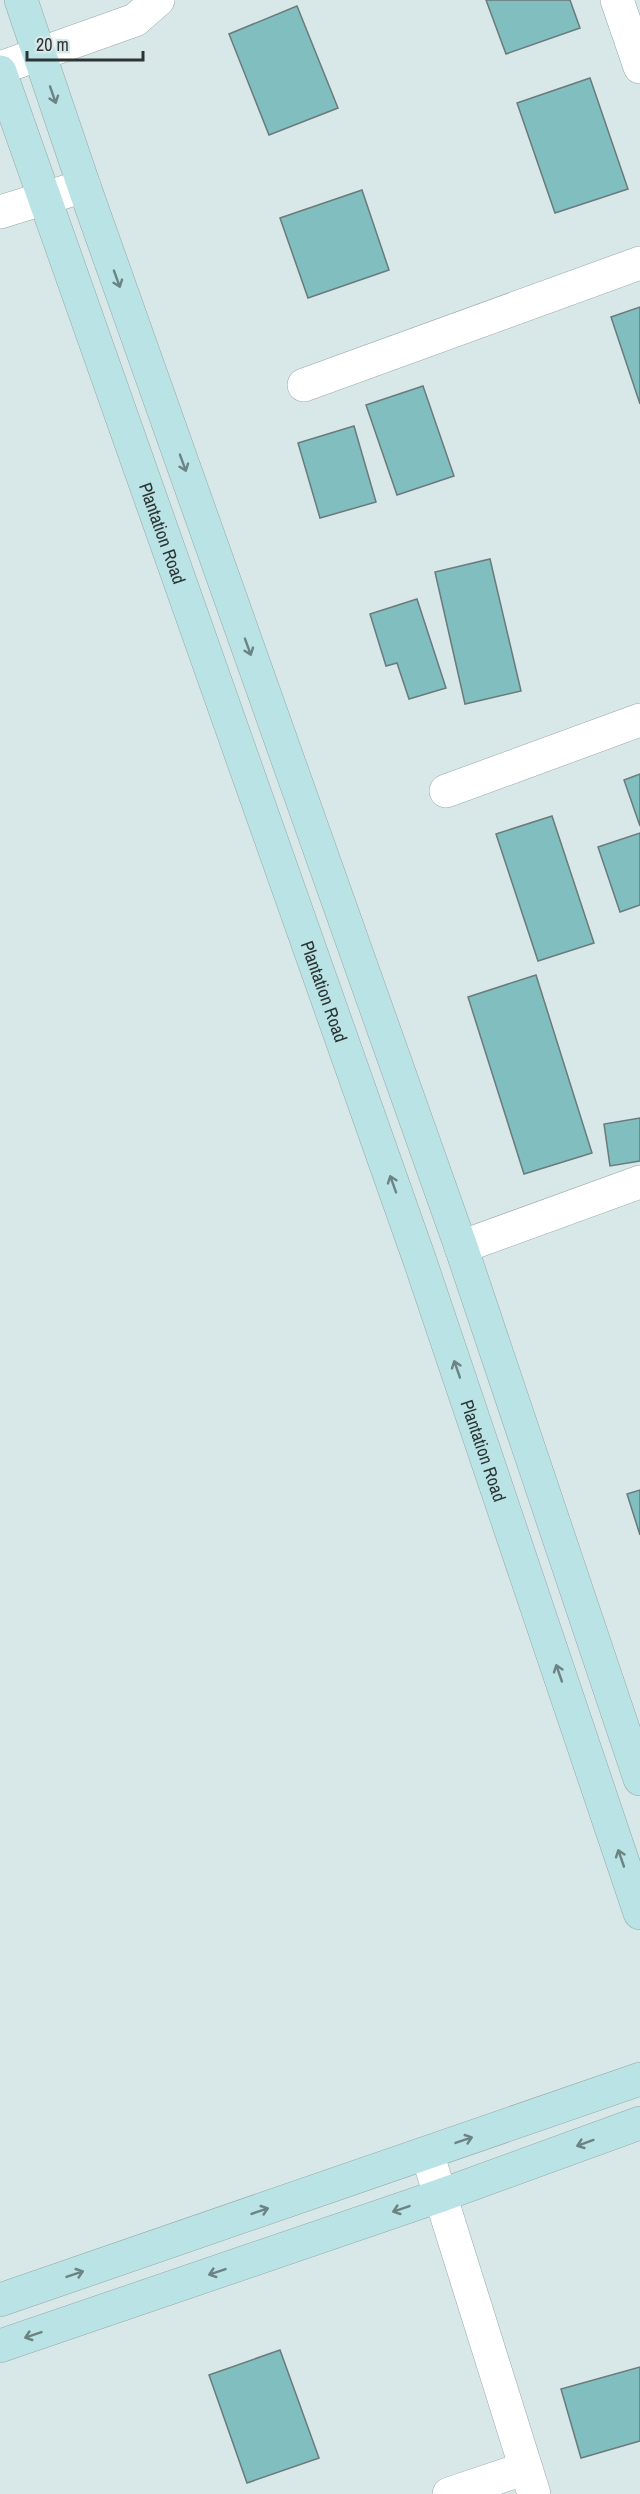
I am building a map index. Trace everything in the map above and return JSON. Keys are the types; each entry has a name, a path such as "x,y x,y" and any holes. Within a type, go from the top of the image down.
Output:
{"street":[{"path":"21,0 84,186 461,1247 640,1779"},
{"path":"0,70 135,20 158,0"},
{"path":"617,0 640,67"},
{"name":"Plantation Road","path":"0,70 43,199 416,1250 640,1913"},
{"path":"0,212 84,186"},
{"path":"304,385 640,263"},
{"path":"446,791 640,720"},
{"path":"461,1247 640,1182"},
{"path":"0,2300 640,2079"},
{"path":"0,2346 442,2195 640,2123"},
{"path":"427,2153 530,2481 449,2494"}],"building":[{"path":"486,0 570,0 580,28 506,54"},
{"path":"297,6 338,108 269,135 229,34"},
{"path":"590,78 628,189 555,213 517,103"},
{"path":"362,190 389,270 308,298 280,218"},
{"path":"640,307 640,404 611,317"},
{"path":"423,386 454,476 397,495 366,405"},
{"path":"354,426 376,502 320,518 298,443"},
{"path":"490,559 521,691 465,704 435,572"},
{"path":"417,599 446,688 409,699 397,663 386,666 370,614"},
{"path":"640,774 640,826 624,780"},
{"path":"552,816 594,943 538,961 496,834"},
{"path":"640,833 640,905 620,912 598,847"},
{"path":"536,975 592,1153 524,1174 468,997"},
{"path":"640,1118 640,1161 610,1166 604,1124"},
{"path":"640,1490 640,1535 627,1494"},
{"path":"280,2350 319,2458 247,2483 209,2375"},
{"path":"640,2367 640,2441 581,2458 561,2389"}]}
